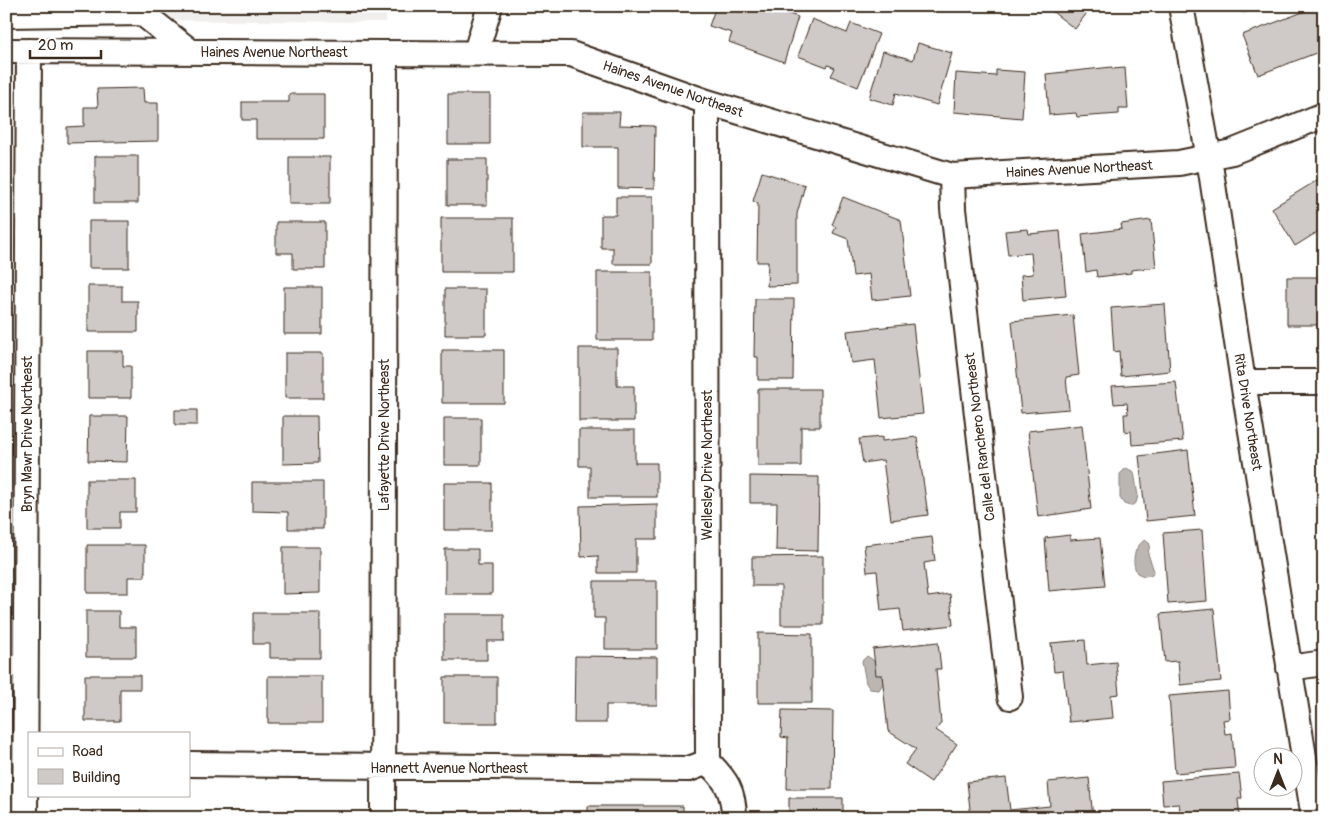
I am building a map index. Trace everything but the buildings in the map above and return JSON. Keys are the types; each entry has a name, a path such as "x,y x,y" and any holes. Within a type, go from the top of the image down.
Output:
{"street":[{"path":"476,52 490,6"},
{"name":"Rita Drive Northeast","path":"1181,6 1209,158 1243,382 1314,818"},
{"path":"6,15 139,10 192,52"},
{"name":"Haines Avenue Northeast","path":"17,51 571,54 707,102 952,176 1180,163 1232,152 1324,115"},
{"name":"Bryn Mawr Drive Northeast","path":"17,51 20,762 25,818"},
{"name":"Lafayette Drive Northeast","path":"382,818 385,53"},
{"name":"Wellesley Drive Northeast","path":"707,102 708,762"},
{"name":"Calle del Ranchero Northeast","path":"952,176 953,209 1010,697"},
{"path":"1243,382 1324,382"},
{"path":"1290,668 1324,663"},
{"path":"708,762 726,781 734,806 734,818"},
{"name":"Hannett Avenue Northeast","path":"190,764 383,768 689,769 708,762"}],"shaded area":[{"path":"6,6 386,6 386,22 6,19"},
{"path":"1126,468 1134,472 1138,496 1136,503 1130,506 1124,504 1120,498 1120,474"},
{"path":"1145,540 1150,544 1148,554 1154,571 1151,575 1144,576 1137,573 1134,559 1138,546"},
{"path":"867,656 873,660 884,682 879,690 870,689 866,683 862,661"}]}
